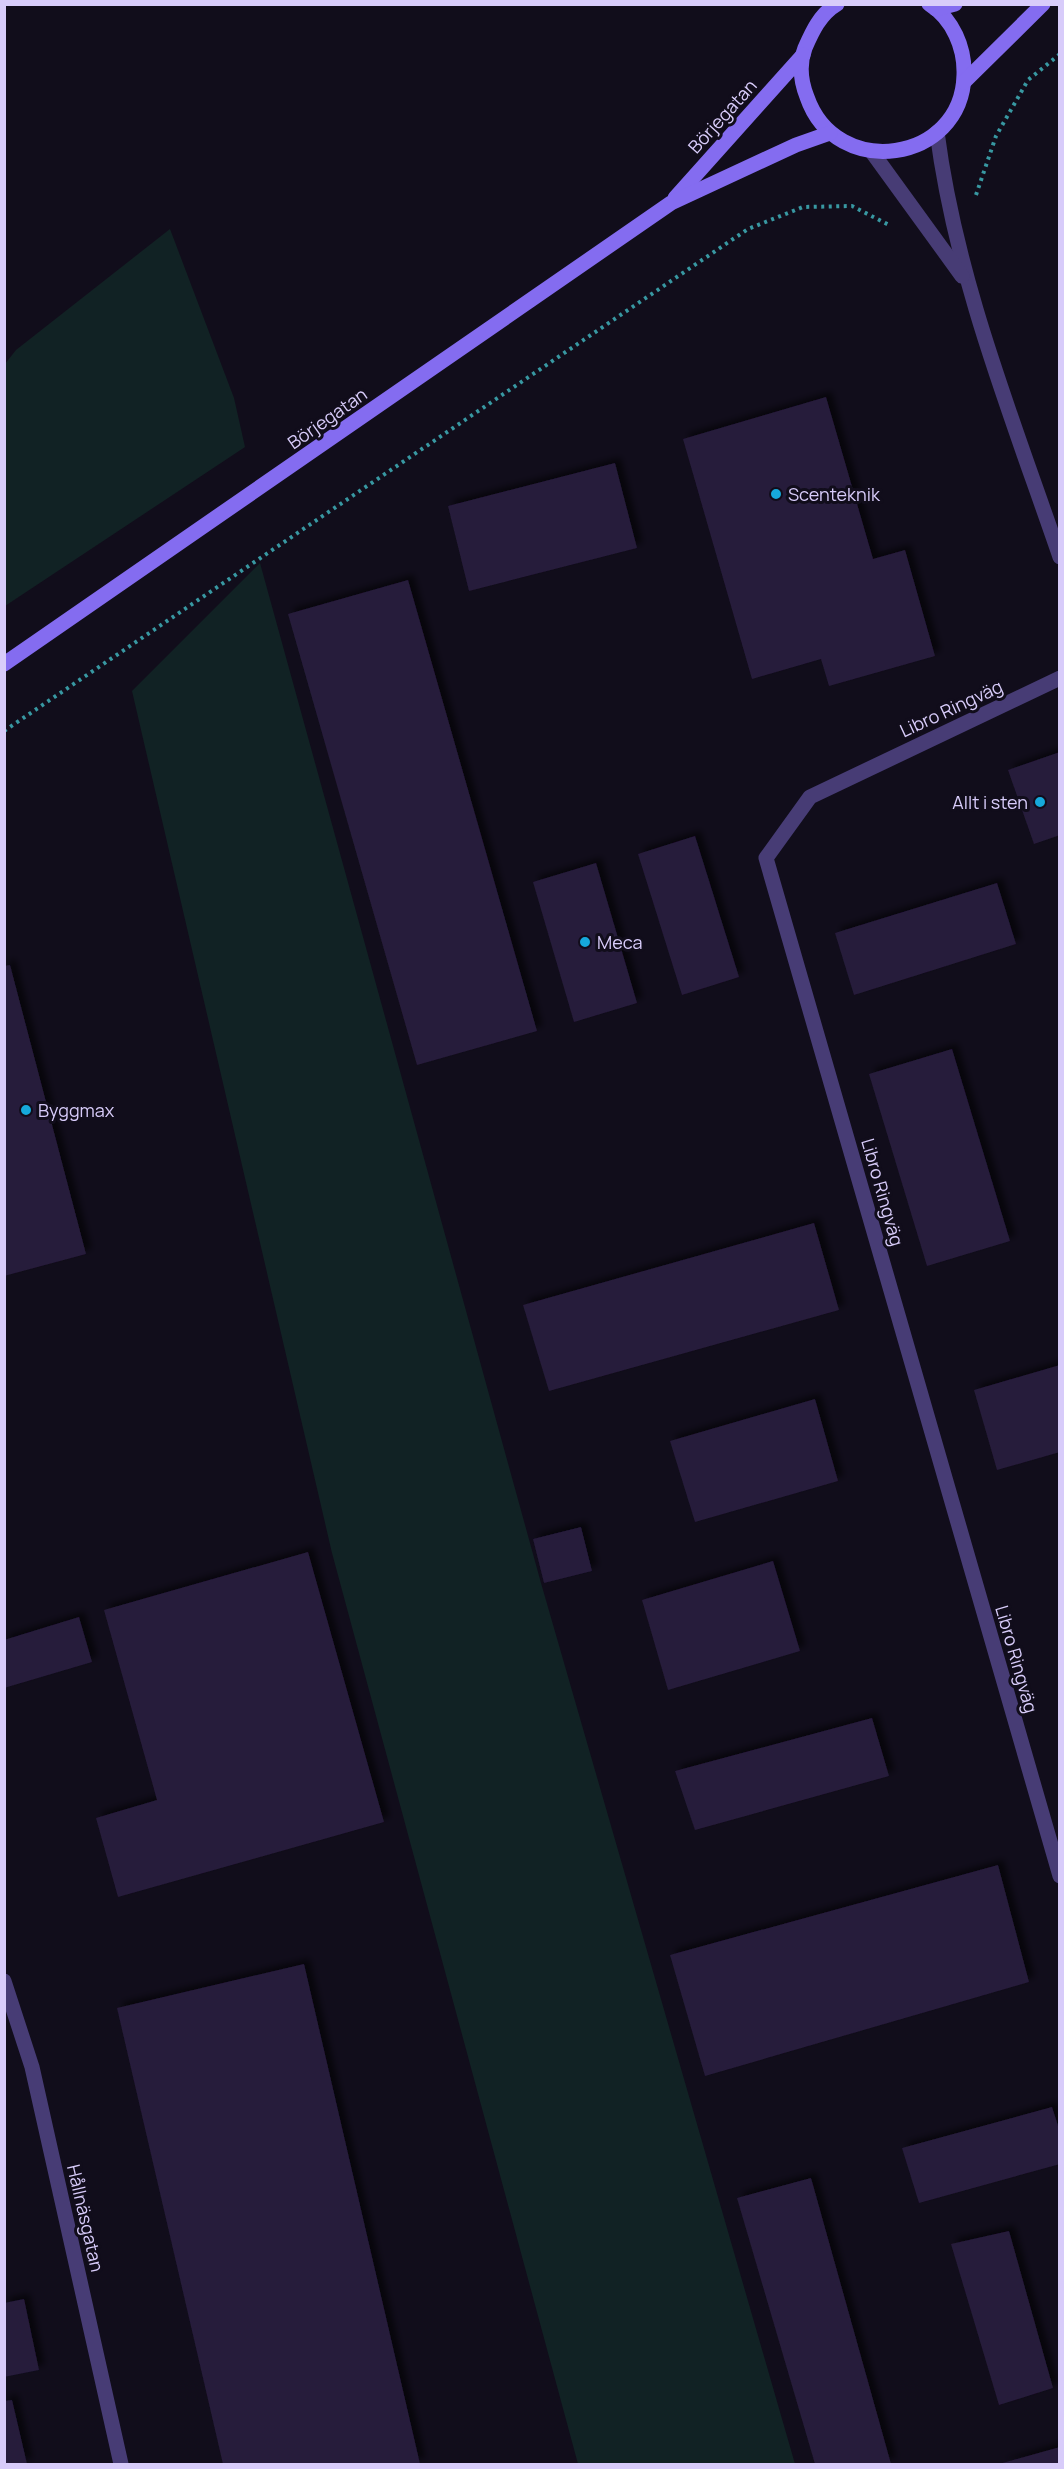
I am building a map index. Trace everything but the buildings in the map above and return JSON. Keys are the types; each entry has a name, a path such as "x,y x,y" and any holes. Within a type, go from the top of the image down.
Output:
{"main road":[{"path":"837,4 813,28 803,55 802,83 811,111 830,133 850,146 873,152 896,152 918,145 937,132 955,110 964,82 964,62 959,42 950,24 932,7"},
{"path":"932,7 955,4"},
{"path":"964,82 1042,4"},
{"name":"Börjegatan","path":"671,203 803,55"},
{"name":"Börjegatan","path":"4,664 671,203 796,145 830,133"}],"street":[{"path":"937,132 944,183 967,283 1059,557"},
{"path":"873,152 967,283"},
{"name":"Libro Ringväg","path":"1059,678 810,796 766,858 1059,1875"},
{"name":"Hållnäsgatan","path":"4,1981 32,2067 120,2464"}],"path":[{"path":"975,195 996,136 1028,80 1059,54"},
{"path":"4,731 748,229 803,207 852,206 899,229"}],"shaded area":[{"path":"170,229 234,398 245,447 5,606 5,364 16,350"},
{"path":"260,563 541,1583 795,2464 578,2464 332,1553 132,691"}],"place":[{"name":"Scenteknik","path":"776,494"},
{"name":"Allt i sten","path":"1040,802"},
{"name":"Meca","path":"585,942"},
{"name":"Byggmax","path":"26,1110"}]}
